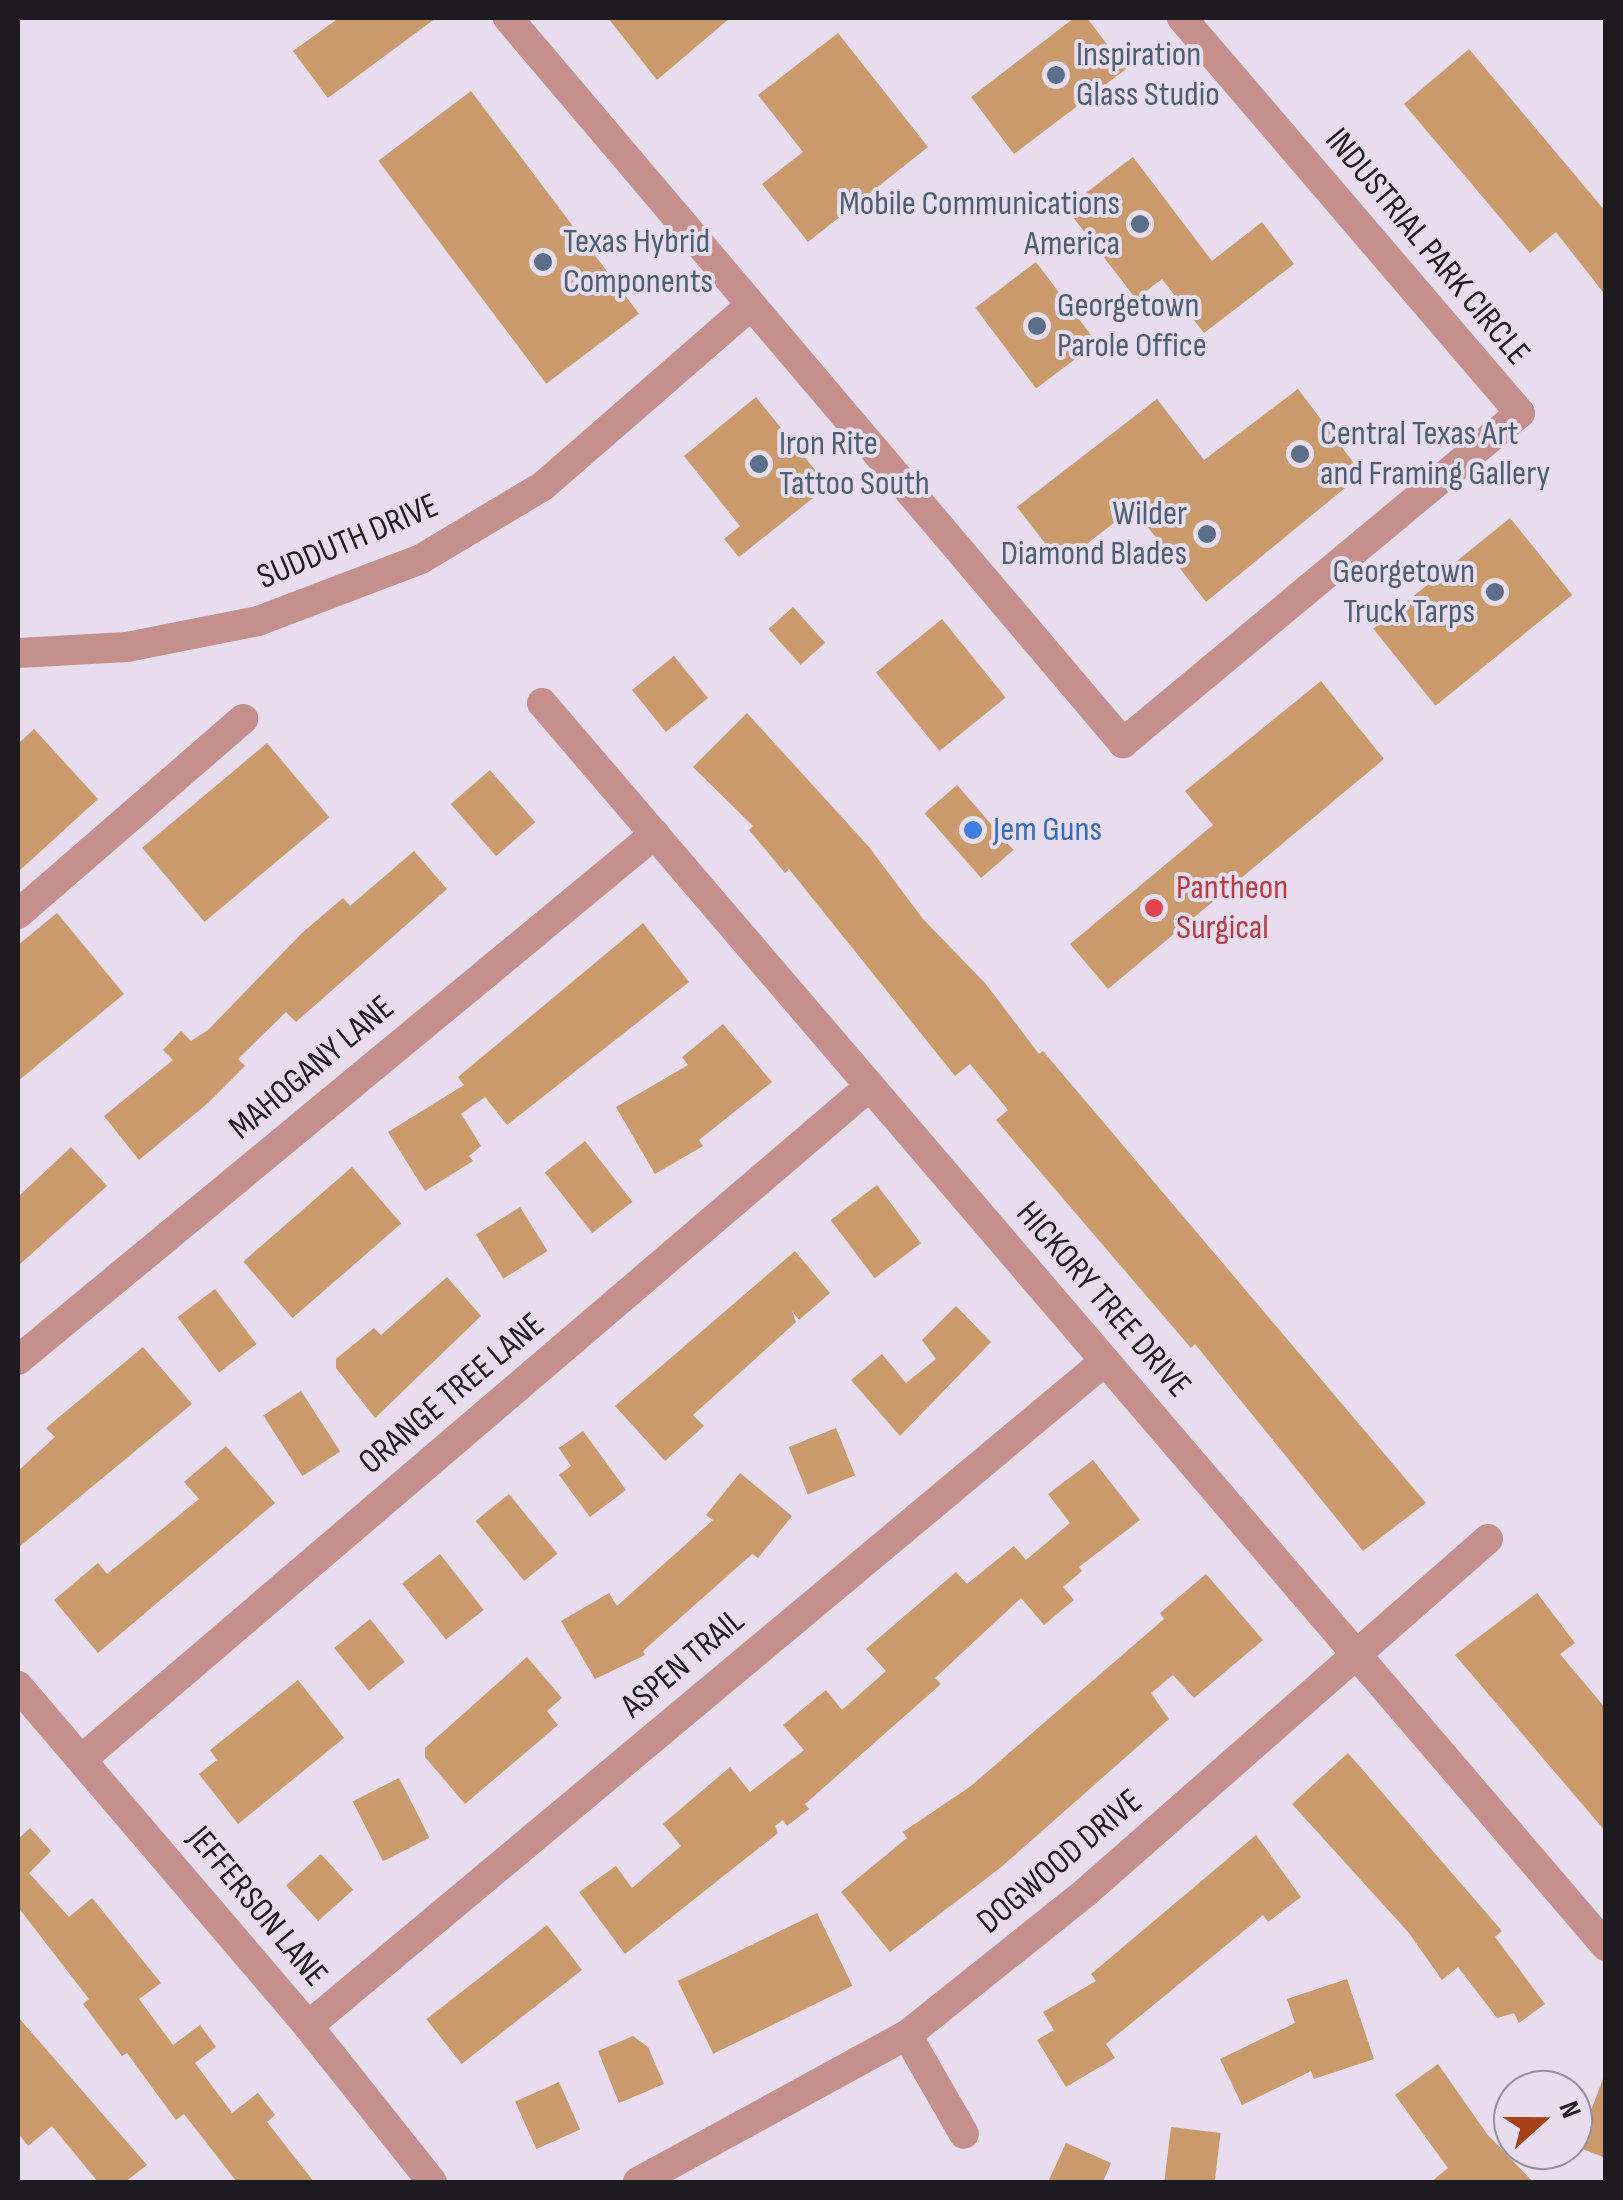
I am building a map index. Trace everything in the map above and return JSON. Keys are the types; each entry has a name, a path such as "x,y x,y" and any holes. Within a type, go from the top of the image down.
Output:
{"street":[{"name":"INDUSTRIAL PARK CIRCLE","path":"508,18 1122,743 1520,413 1182,18"},
{"name":"SUDDUTH DRIVE","path":"18,653 127,647 258,622 420,559 544,486 751,305"},
{"name":"HICKORY TREE DRIVE","path":"542,703 1606,1946"},
{"path":"18,914 243,719"},
{"name":"MAHOGANY LANE","path":"18,1360 655,834"},
{"name":"ORANGE TREE LANE","path":"82,1759 870,1086"},
{"name":"ASPEN TRAIL","path":"308,2026 1105,1361"},
{"name":"DOGWOOD DRIVE","path":"638,2182 907,2035 1086,1892 1488,1539"},
{"name":"JEFFERSON LANE","path":"18,1686 308,2026 432,2182"},
{"path":"907,2035 964,2134"}],"building":[{"path":"339,18 436,18 328,98 293,51"},
{"path":"608,18 730,18 657,80"},
{"path":"1074,18 1087,18 1126,69 1014,154 971,97"},
{"path":"838,33 928,147 808,242 762,184 803,152 758,95"},
{"path":"1469,49 1606,212 1606,296 1556,232 1530,253 1404,104"},
{"path":"471,91 639,314 546,384 378,161"},
{"path":"1133,157 1212,261 1262,222 1294,264 1204,333 1162,279 1136,299 1066,208"},
{"path":"1036,262 1097,343 1036,388 975,308"},
{"path":"1298,389 1362,474 1206,602 1133,508 1061,564 1017,507 1157,399 1204,460"},
{"path":"756,397 828,486 739,557 724,539 740,526 684,456"},
{"path":"1510,518 1572,595 1436,706 1373,629"},
{"path":"793,607 825,643 801,665 768,629"},
{"path":"942,619 1006,697 940,751 876,672"},
{"path":"674,656 708,698 666,732 632,690"},
{"path":"1321,681 1384,759 1108,989 1070,944 1213,825 1185,791"},
{"path":"747,713 869,847 923,919 985,983 1039,1054 1043,1051 1426,1503 1363,1551 1195,1344 1191,1348 996,1120 1008,1110 970,1064 955,1076 789,869 785,873 749,830 753,826 693,767"},
{"path":"34,729 98,799 18,872 18,744"},
{"path":"267,743 329,817 204,922 142,848"},
{"path":"490,770 535,822 496,856 451,804"},
{"path":"957,785 1013,850 981,878 925,813"},
{"path":"414,851 447,889 296,1022 286,1012 238,1059 245,1066 208,1103 139,1160 104,1116 173,1060 163,1050 181,1031 191,1041 208,1030 302,933 343,898 350,906"},
{"path":"57,913 124,994 18,1081 18,945"},
{"path":"643,923 689,982 507,1125 485,1097 461,1114 481,1146 469,1156 473,1161 425,1191 388,1132 464,1085 458,1077"},
{"path":"723,1024 772,1082 699,1140 703,1146 655,1174 616,1107 688,1065 682,1057"},
{"path":"585,1141 632,1202 592,1233 545,1172"},
{"path":"71,1147 107,1186 18,1266 18,1197"},
{"path":"352,1167 401,1224 293,1318 243,1261"},
{"path":"877,1185 921,1243 875,1278 831,1220"},
{"path":"520,1207 548,1251 503,1279 476,1235"},
{"path":"795,1251 830,1293 799,1320 792,1311 796,1322 693,1415 704,1426 665,1461 615,1406"},
{"path":"447,1277 481,1316 375,1418 336,1368 336,1359 374,1328 381,1335"},
{"path":"215,1289 257,1344 219,1372 177,1317"},
{"path":"956,1306 991,1342 900,1436 851,1380 882,1354 906,1383 936,1359 922,1340"},
{"path":"143,1347 192,1404 18,1548 18,1471 55,1437 46,1428"},
{"path":"301,1391 340,1451 302,1476 263,1416"},
{"path":"836,1428 855,1475 808,1494 789,1447"},
{"path":"583,1431 626,1490 590,1517 559,1475 571,1466 559,1448"},
{"path":"226,1446 275,1503 98,1653 54,1600 98,1563 107,1574 199,1499 184,1482"},
{"path":"1093,1460 1140,1520 1079,1567 1082,1571 1063,1587 1074,1600 1044,1625 1021,1598 935,1678 941,1684 805,1804 809,1809 787,1826 783,1820 775,1826 778,1833 625,1954 579,1892 616,1866 632,1888 681,1846 663,1824 730,1767 750,1792 804,1750 783,1725 826,1690 842,1710 886,1671 866,1649 956,1572 967,1584 1014,1546 1026,1560 1070,1523 1048,1494"},
{"path":"740,1473 792,1516 758,1558 752,1554 643,1651 645,1655 595,1679 561,1621 609,1593 617,1606 713,1520 706,1515"},
{"path":"509,1494 557,1554 524,1581 476,1521"},
{"path":"440,1554 484,1610 446,1640 402,1584"},
{"path":"1206,1574 1263,1640 1194,1698 1173,1675 1151,1693 1169,1719 1000,1868 890,1952 841,1892 907,1838 903,1832 971,1786 1164,1619 1160,1613"},
{"path":"1537,1593 1575,1643 1560,1654 1606,1709 1606,1832 1455,1655"},
{"path":"370,1619 405,1662 369,1691 334,1648"},
{"path":"527,1657 562,1698 547,1711 558,1725 465,1804 425,1757 425,1748"},
{"path":"298,1680 344,1738 238,1824 199,1774 217,1760 210,1750"},
{"path":"1348,1753 1502,1931 1495,1937 1545,2004 1519,2023 1514,2013 1497,2018 1458,1967 1442,1980 1409,1933 1292,1804"},
{"path":"399,1778 429,1838 383,1861 353,1802"},
{"path":"30,1828 51,1851 29,1873 69,1917 92,1898 161,1983 139,1999 173,2045 200,2025 216,2047 195,2063 232,2113 258,2093 275,2115 267,2122 314,2182 237,2182 184,2114 176,2120 127,2053 122,2056 83,2004 89,1999 18,1907 18,1839"},
{"path":"1256,1835 1301,1897 1268,1922 1263,1915 1106,2044 1115,2058 1066,2087 1037,2040 1054,2030 1043,2012 1096,1981 1091,1974"},
{"path":"321,1854 353,1890 318,1921 286,1885"},
{"path":"817,1913 853,1986 713,2054 678,1981"},
{"path":"547,1925 582,1970 462,2064 426,2019"},
{"path":"1347,1979 1374,2059 1314,2079 1311,2071 1242,2105 1220,2059 1295,2023 1287,1999"},
{"path":"18,2017 147,2165 125,2182 98,2182 52,2126 28,2146 18,2133"},
{"path":"633,2036 648,2047 664,2084 619,2103 598,2051"},
{"path":"1438,2064 1493,2140 1493,2170 1522,2170 1533,2182 1431,2182 1448,2168 1395,2095"},
{"path":"1606,2079 1606,2158 1593,2153 1593,2105"},
{"path":"559,2082 580,2130 536,2149 515,2102"},
{"path":"1171,2127 1221,2133 1215,2182 1164,2182"},
{"path":"1066,2143 1111,2163 1103,2182 1048,2182"}],"place":[{"name":"Inspiration Glass Studio","path":"1056,75"},
{"name":"Mobile Communications America","path":"1140,224"},
{"name":"Texas Hybrid Components","path":"543,262"},
{"name":"Georgetown Parole Office","path":"1037,326"},
{"name":"Central Texas Art and Framing Gallery","path":"1300,454"},
{"name":"Iron Rite Tattoo South","path":"759,464"},
{"name":"Wilder Diamond Blades","path":"1207,534"},
{"name":"Georgetown Truck Tarps","path":"1495,592"},
{"name":"Jem Guns","path":"973,830"},
{"name":"Pantheon Surgical","path":"1154,908"}]}
